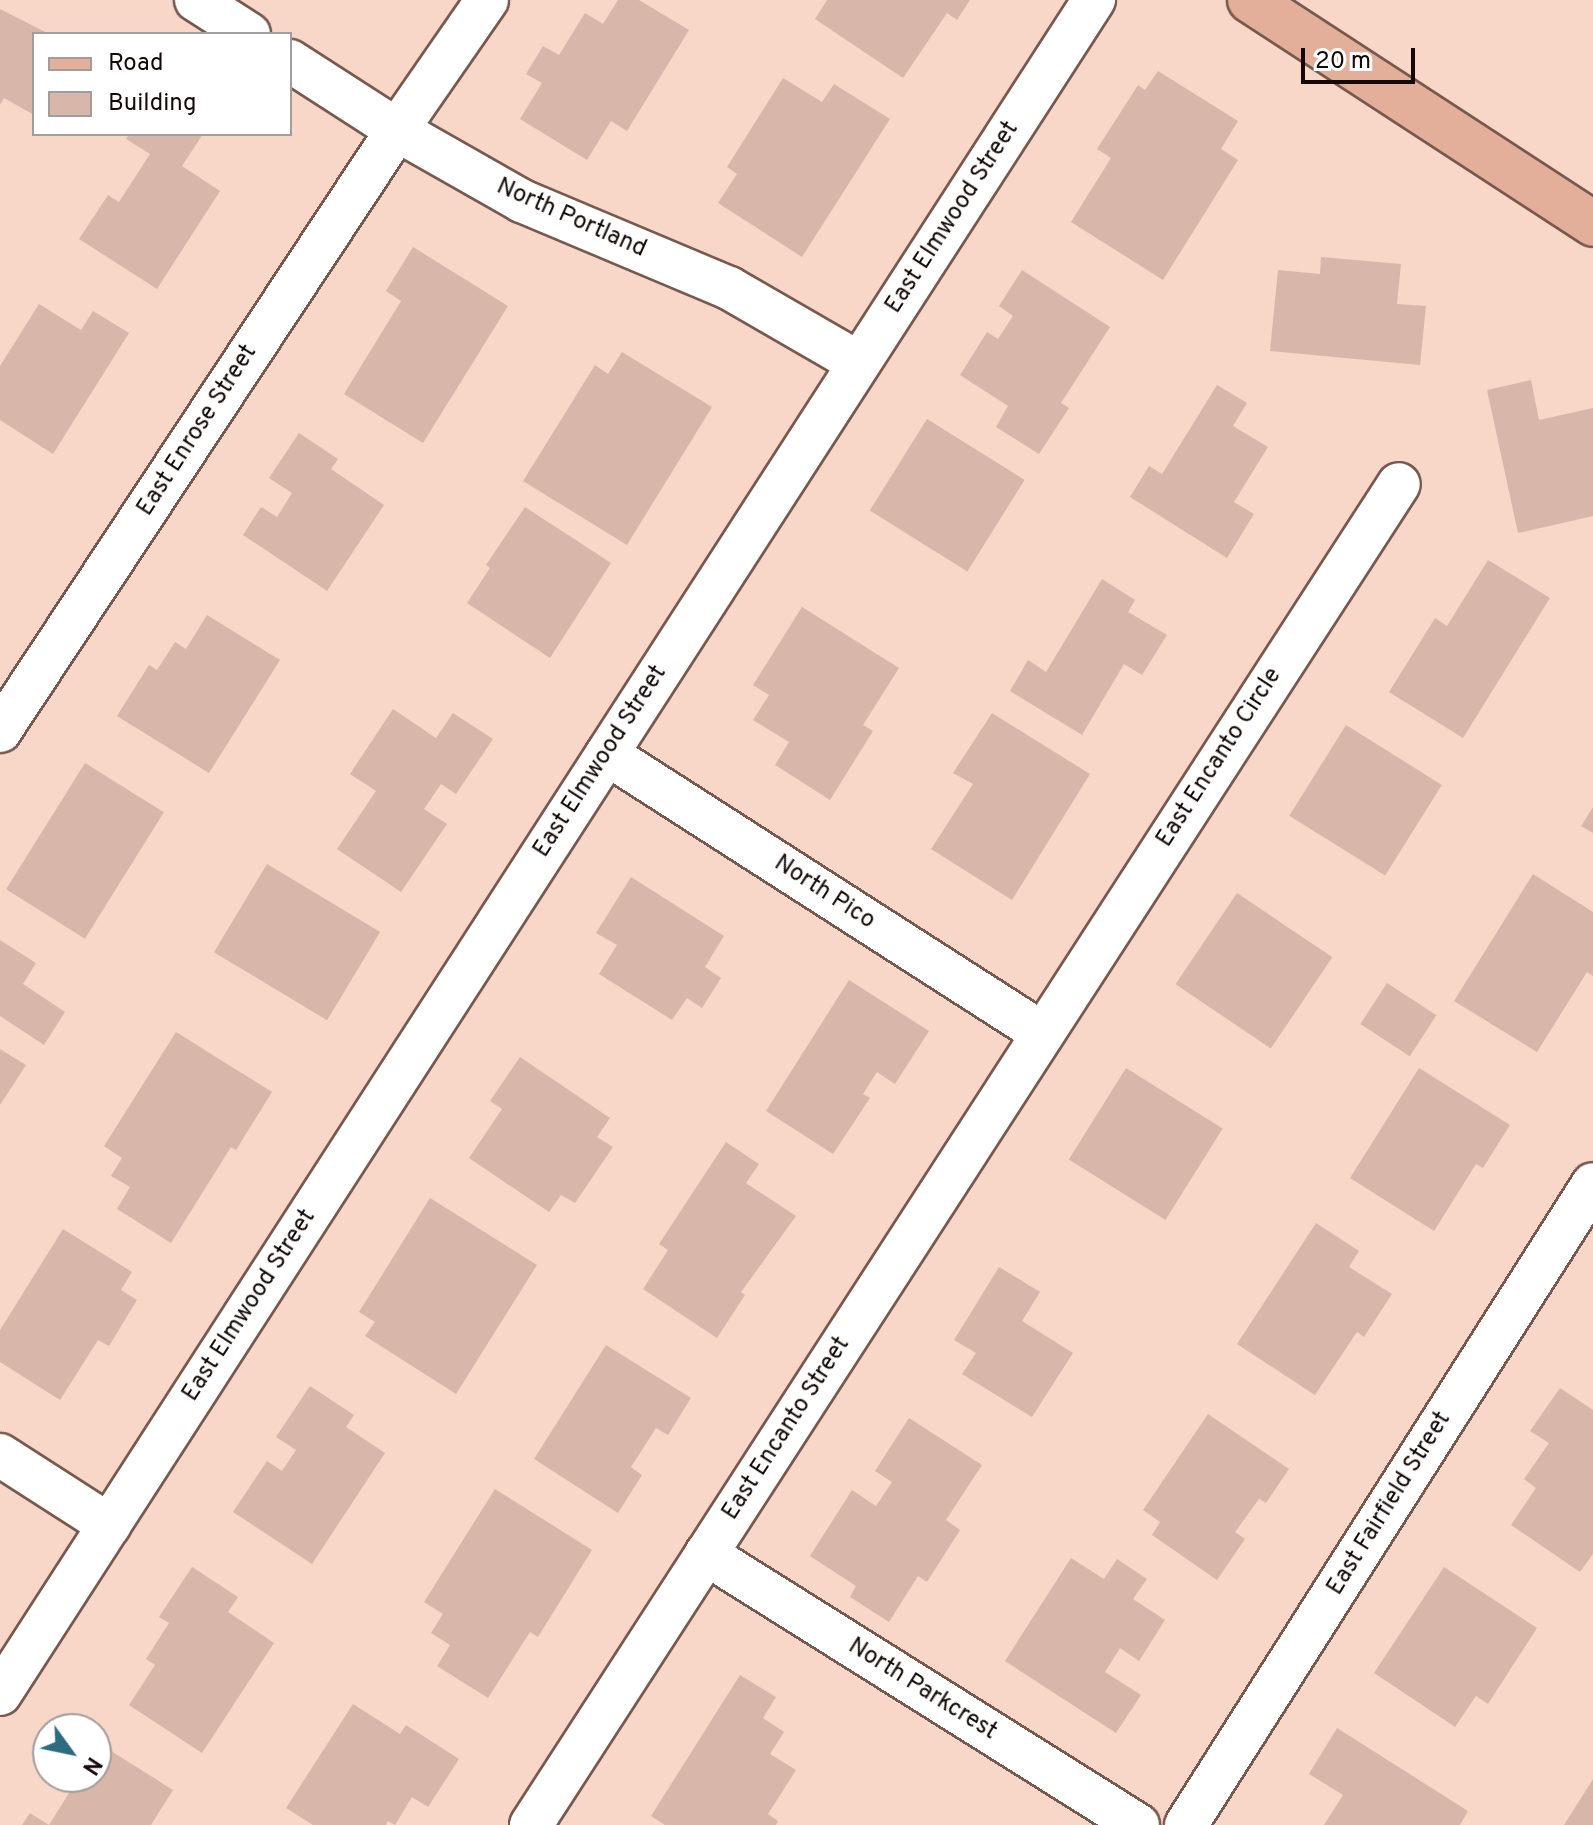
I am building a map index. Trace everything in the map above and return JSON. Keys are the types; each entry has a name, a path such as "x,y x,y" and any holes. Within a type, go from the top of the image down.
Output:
{"main road":[{"path":"1250,0 1593,224"}],"street":[{"path":"196,0 246,32"},
{"name":"East Enrose Street","path":"0,731 397,130 487,0"},
{"name":"East Elmwood Street","path":"0,1694 1094,0"},
{"name":"North Portland","path":"292,62 397,130 522,201 729,288 859,363"},
{"name":"East Encanto Circle","path":"1042,1033 1399,484"},
{"name":"North Pico","path":"607,754 1042,1033"},
{"name":"East Encanto Street","path":"531,1825 1042,1033"},
{"name":"East Fairfield Street","path":"1186,1825 1593,1184"},
{"path":"0,1455 109,1525"},
{"name":"North Parkcrest","path":"706,1554 1138,1825"}],"building":[{"path":"618,0 639,0 689,30 627,131 611,121 587,160 520,119 542,83 526,74 543,46 559,55 585,13 603,24"},
{"path":"827,0 970,0 957,20 947,13 903,78 815,19"},
{"path":"0,9 45,32 32,32 32,114 4,98 0,105"},
{"path":"1158,71 1238,121 1221,149 1238,160 1163,280 1071,222 1111,158 1097,149 1138,85 1145,90"},
{"path":"783,78 822,102 834,84 890,119 802,257 718,203 737,174 727,167"},
{"path":"128,136 202,136 182,166 220,191 157,289 79,239 108,195 119,202 150,154 126,139"},
{"path":"413,247 508,306 423,443 344,394 401,301 386,291"},
{"path":"1321,257 1401,264 1397,304 1426,306 1420,365 1270,351 1278,270 1320,274"},
{"path":"1022,270 1110,327 1061,403 1069,408 1039,454 996,427 1008,406 960,375 987,332 998,339 1013,316 999,306"},
{"path":"39,304 81,330 93,311 129,333 53,454 0,420 0,366"},
{"path":"622,352 712,407 627,545 523,481 595,365 608,374"},
{"path":"1531,380 1539,420 1593,408 1593,516 1518,533 1487,390"},
{"path":"1217,385 1247,403 1233,426 1268,447 1234,502 1254,514 1227,558 1130,497 1149,466 1162,474"},
{"path":"927,419 1025,480 967,572 870,511"},
{"path":"299,433 338,459 331,469 384,505 327,591 243,535 261,507 277,517 292,493 269,478"},
{"path":"525,507 611,563 550,658 467,603 490,568 486,565"},
{"path":"1488,560 1550,598 1463,738 1389,692 1435,618 1447,626"},
{"path":"1102,579 1135,600 1128,612 1167,635 1142,675 1124,664 1082,735 1010,691 1028,660 1046,672"},
{"path":"802,607 899,668 863,725 873,731 830,800 775,765 789,742 753,720 769,695 753,685"},
{"path":"207,615 280,660 209,773 117,716 149,665 157,670 175,642 186,649"},
{"path":"393,709 436,738 453,713 493,739 456,794 441,784 424,809 447,824 401,892 337,849 376,791 350,774"},
{"path":"992,713 1090,774 1012,900 931,849 973,784 953,773"},
{"path":"1346,725 1442,785 1385,876 1289,816"},
{"path":"85,763 164,812 85,939 6,889"},
{"path":"1593,807 1593,833 1581,826"},
{"path":"267,864 380,932 327,1020 214,952"},
{"path":"1533,874 1593,912 1593,976 1587,972 1537,1052 1454,1001"},
{"path":"631,877 724,936 705,967 721,978 702,1008 687,998 672,1020 599,974 617,945 596,933"},
{"path":"1237,893 1332,957 1271,1049 1175,984"},
{"path":"0,940 36,963 23,984 65,1012 44,1045 0,1016"},
{"path":"849,980 929,1031 895,1084 877,1072 863,1094 870,1098 833,1154 766,1111"},
{"path":"1387,983 1436,1015 1410,1056 1360,1024"},
{"path":"176,1032 272,1092 236,1150 231,1147 171,1243 117,1209 130,1187 111,1176 122,1158 104,1146"},
{"path":"0,1049 26,1065 0,1105"},
{"path":"520,1057 610,1118 597,1137 613,1147 575,1203 561,1195 549,1212 469,1158 502,1109 490,1101"},
{"path":"1126,1068 1223,1128 1165,1220 1069,1160"},
{"path":"1419,1068 1510,1125 1483,1168 1476,1164 1434,1231 1350,1178"},
{"path":"726,1142 759,1164 746,1183 796,1216 741,1292 745,1295 717,1338 643,1289 668,1250 659,1244"},
{"path":"430,1198 537,1265 456,1394 365,1336 375,1322 359,1312"},
{"path":"1316,1223 1359,1251 1349,1267 1392,1294 1364,1337 1357,1332 1315,1395 1237,1344"},
{"path":"63,1229 132,1272 121,1290 137,1300 109,1346 98,1340 60,1400 0,1362 0,1330"},
{"path":"999,1267 1040,1292 1022,1321 1073,1353 1032,1417 962,1374 976,1353 954,1340"},
{"path":"606,1345 691,1398 668,1435 656,1428 631,1467 642,1475 618,1513 534,1459"},
{"path":"310,1386 354,1415 346,1427 385,1453 312,1564 233,1512 267,1461 282,1471 296,1450 276,1437"},
{"path":"1560,1388 1593,1410 1593,1554 1580,1572 1511,1525 1536,1488 1524,1479 1549,1443 1530,1431"},
{"path":"1208,1414 1289,1469 1266,1503 1259,1499 1235,1532 1245,1539 1217,1580 1152,1535 1160,1522 1143,1510"},
{"path":"909,1418 982,1465 946,1520 960,1530 927,1582 918,1576 889,1622 850,1597 856,1586 810,1556 852,1490 876,1506 892,1482 875,1471"},
{"path":"495,1489 592,1550 538,1637 530,1632 488,1698 437,1666 450,1645 431,1633 443,1614 424,1602"},
{"path":"1071,1558 1104,1579 1117,1559 1147,1579 1133,1599 1165,1620 1139,1661 1120,1648 1105,1672 1141,1695 1116,1733 1005,1661"},
{"path":"192,1567 238,1597 228,1612 274,1643 202,1753 129,1705 155,1665 146,1659 169,1623 159,1617"},
{"path":"1444,1567 1537,1628 1488,1704 1476,1696 1455,1727 1374,1673"},
{"path":"740,1675 776,1697 763,1718 784,1732 770,1754 796,1770 768,1814 778,1821 776,1825 665,1825 651,1816"},
{"path":"353,1704 400,1734 406,1725 459,1759 428,1807 412,1797 395,1825 388,1821 386,1825 313,1825 286,1808"},
{"path":"1337,1728 1468,1811 1460,1825 1324,1825 1343,1795 1309,1774"},
{"path":"112,1752 173,1790 151,1825 49,1825 69,1793 112,1793"},
{"path":"1593,1779 1593,1825 1564,1825"},
{"path":"30,1813 49,1825 22,1825"}]}
